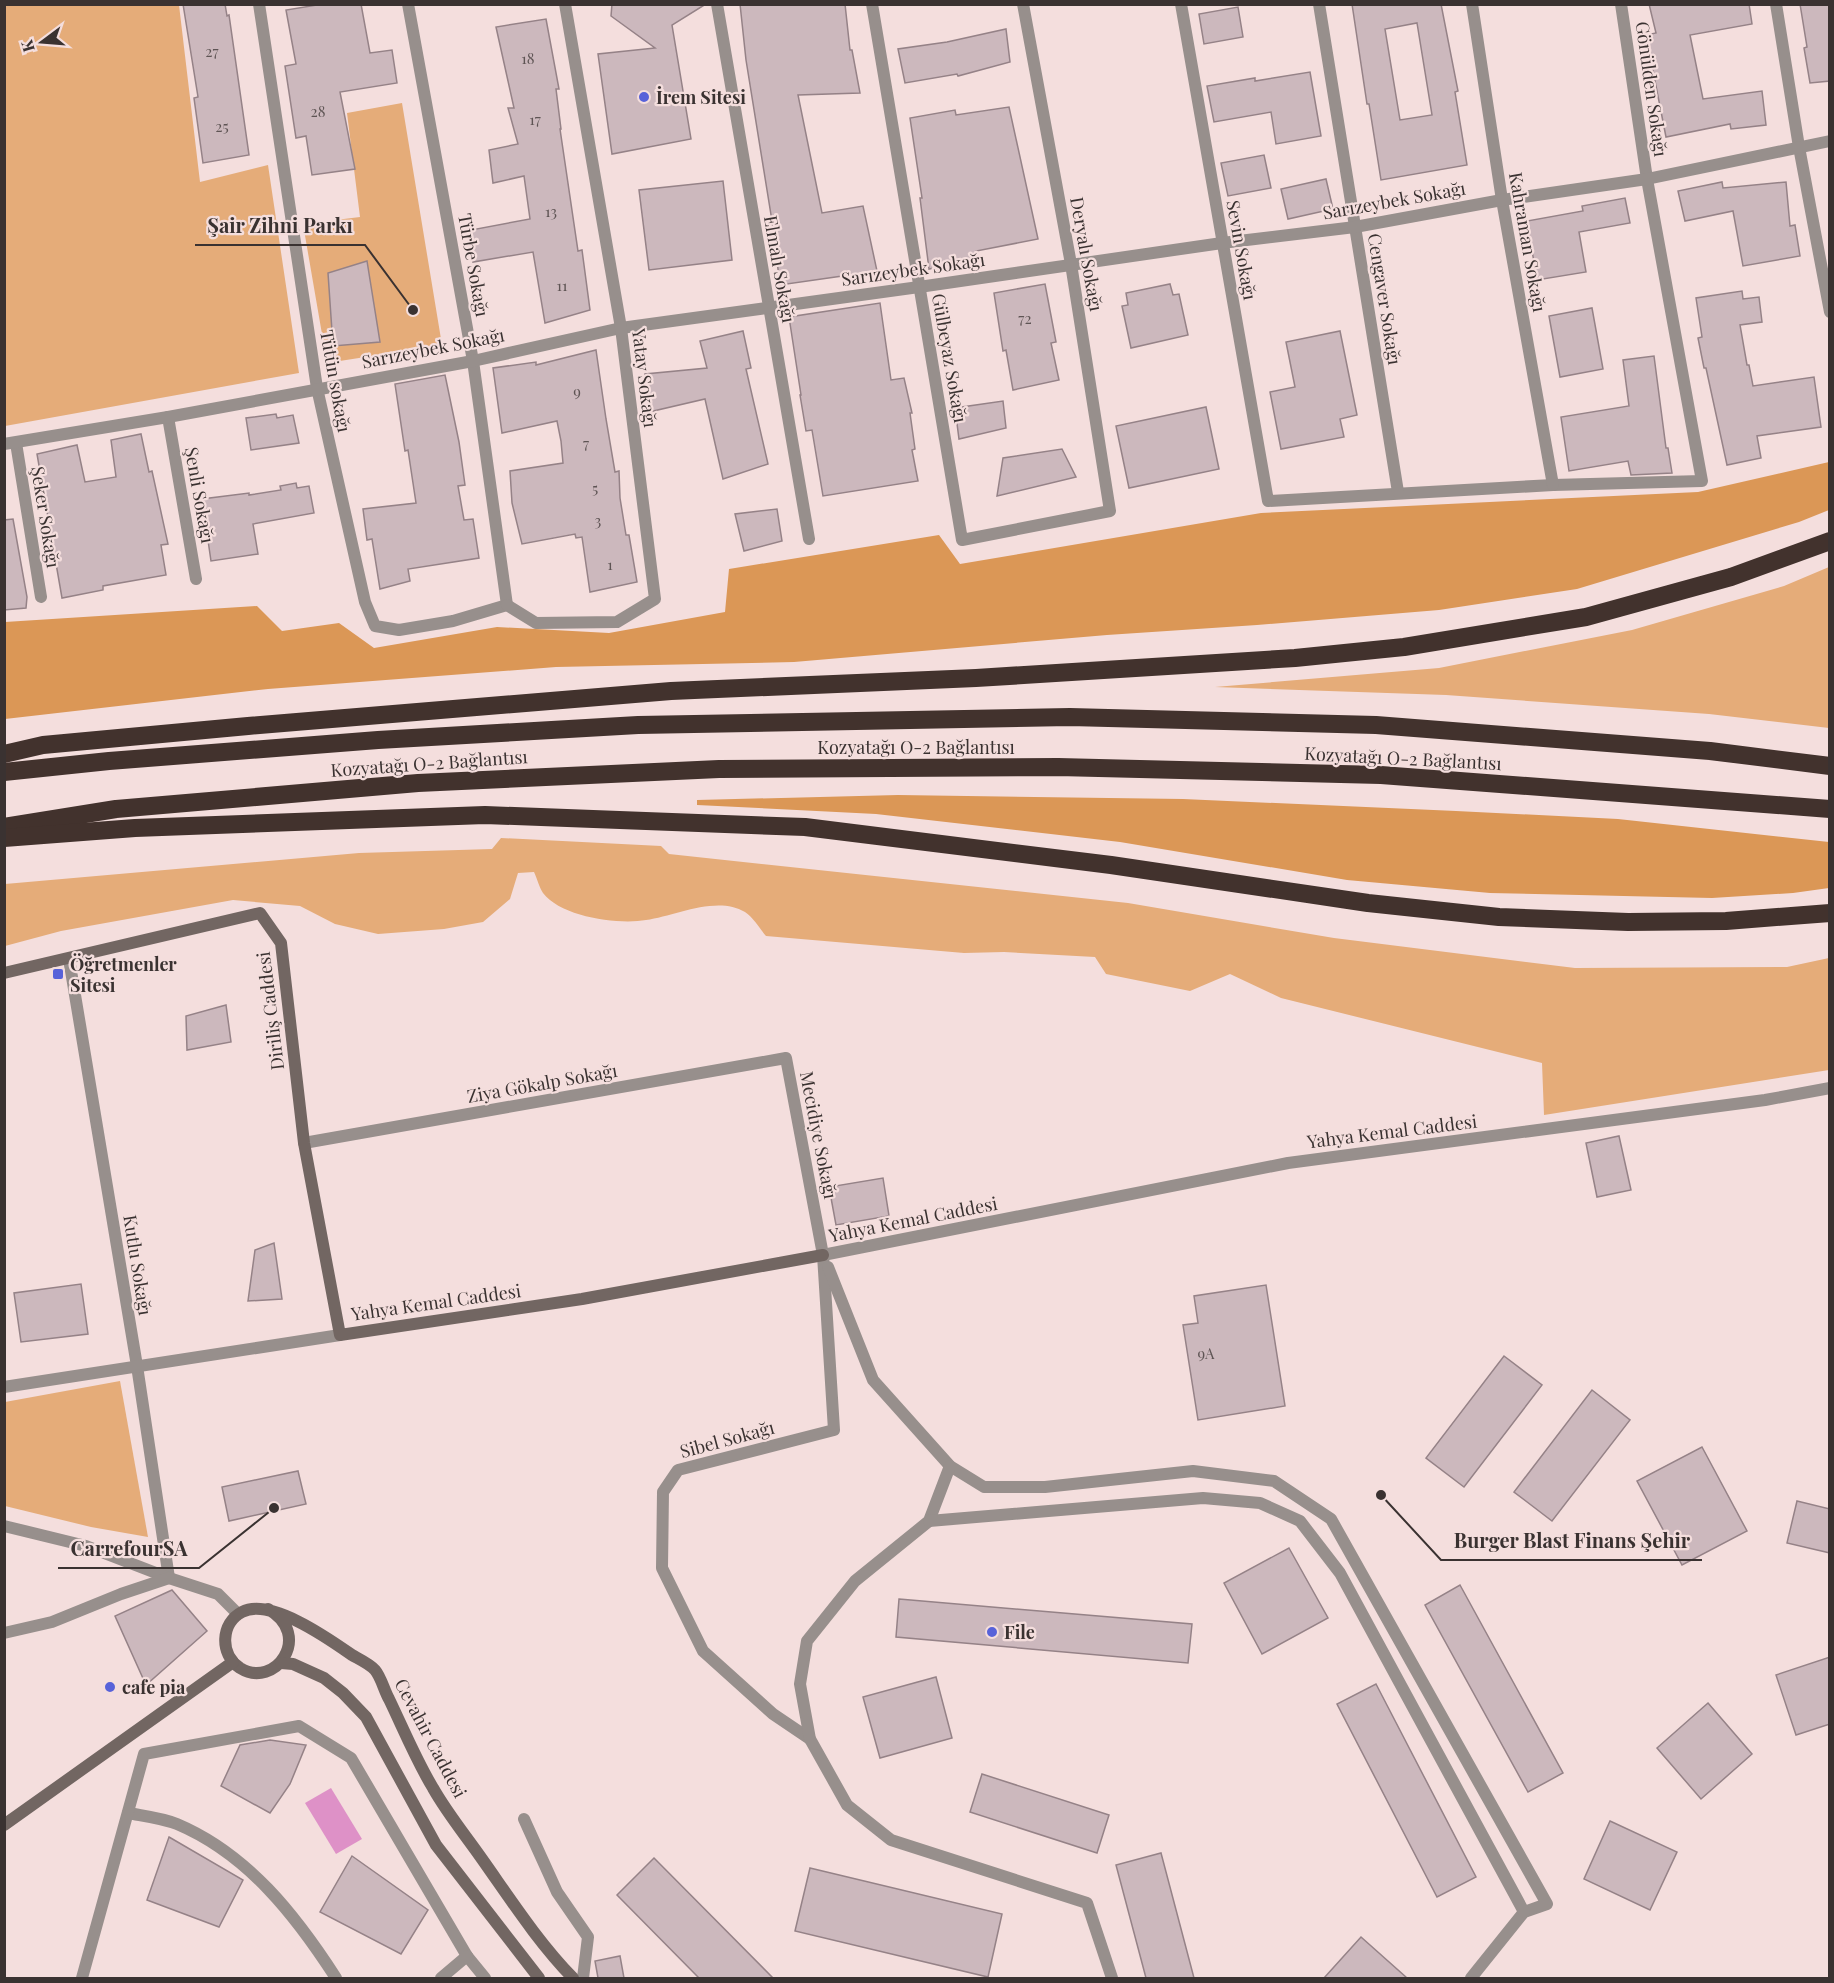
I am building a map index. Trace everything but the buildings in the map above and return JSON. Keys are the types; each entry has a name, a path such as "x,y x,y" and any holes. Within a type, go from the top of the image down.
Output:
{"highway":[{"path":"4,754 43,745 671,691 976,678 1295,658 1404,647 1586,617 1731,577 1830,541"},
{"name":"Kozyatağı O-2 Bağlantısı","path":"4,772 109,760 378,740 638,725 1070,717 1376,725 1710,751 1830,766"},
{"name":"Kozyatağı O-2 Bağlantısı","path":"4,827 116,809 418,783 719,769 1058,767 1381,775 1830,809"},
{"path":"1749,803 1830,816"},
{"path":"4,838 135,828 485,815 805,827 1111,865 1368,903 1498,917 1628,922 1726,921 1830,913"}],"street":[{"name":"Tütün sokağı","path":"259,4 317,388 364,602 375,626 399,630 453,621 507,605"},
{"name":"Türbe Sokağı","path":"408,4 473,361 507,605"},
{"name":"Yatay Sokağı","path":"507,605 536,623 617,622 655,599 621,328 565,4"},
{"name":"Elmalı Sokağı","path":"717,4 809,540"},
{"name":"Gülbeyaz Sokağı","path":"872,4 962,540"},
{"name":"Deryalı Sokağı","path":"962,540 1110,511 1071,264 1023,4"},
{"name":"Sevin Sokağı","path":"1180,4 1268,501 1398,492"},
{"name":"Cengaver Sokağı","path":"1319,4 1398,492"},
{"name":"Kahraman Sokağı","path":"1472,4 1502,200 1553,485"},
{"name":"Gönülden Sokağı","path":"1553,485 1702,481 1647,179 1621,4"},
{"path":"1776,4 1799,147 1830,312"},
{"name":"Sarızeybek Sokağı","path":"10,443 168,417 473,361 621,328 1355,226 1502,200 1647,179 1830,141"},
{"name":"Şenli Sokağı","path":"168,417 196,579"},
{"name":"Şeker Sokağı","path":"10,443 41,597"},
{"path":"1398,492 1553,485"},
{"name":"Diriliş Caddesi","path":"4,973 260,913 281,943 304,1143 339,1335"},
{"name":"Kutlu Sokağı","path":"69,959 137,1366 169,1578"},
{"name":"Ziya Gökalp Sokağı","path":"304,1143 786,1058"},
{"name":"Mecidiye Sokağı","path":"786,1058 824,1255"},
{"name":"Yahya Kemal Caddesi","path":"4,1387 582,1299 824,1255 1288,1163 1753,1102 1830,1088"},
{"path":"824,1255 873,1380 950,1467 984,1486 1045,1487 1193,1472 1274,1481 1331,1519 1547,1904 1524,1912 1471,1978"},
{"name":"Sibel Sokağı","path":"810,1739 773,1714 703,1651 662,1568 663,1492 678,1470 834,1430 824,1255"},
{"path":"950,1467 929,1521 855,1581 807,1641 800,1684 810,1739 847,1805 891,1840 1087,1903 1112,1978"},
{"path":"929,1521 1203,1498 1260,1503 1300,1521 1340,1573 1524,1912"},
{"path":"4,1526 86,1546 218,1594 238,1614"},
{"path":"4,1633 52,1622 121,1594 169,1578"},
{"path":"258,1607 268,1609 277,1614 289,1632 290,1643 287,1654 281,1663 272,1669 251,1672 241,1669 227,1653 226,1631 230,1621 247,1609 258,1607"},
{"name":"Cevahir Caddesi","path":"268,1609 316,1630 375,1670 433,1789 548,1953 573,1978"},
{"path":"5,1822 233,1662"},
{"path":"281,1663 293,1664 324,1678 344,1693 366,1717 436,1845 539,1978"},
{"path":"82,1978 144,1754 300,1726 351,1758 466,1956 485,1978"},
{"path":"128,1813 176,1824 227,1852 268,1887 311,1940 336,1978"},
{"path":"524,1819 557,1892 588,1937 583,1978"},
{"path":"441,1978 466,1956"}],"shaded area":[{"path":"5,4 179,5 200,182 268,165 299,373 5,426"},
{"path":"402,103 442,345 327,363 303,224 360,217 347,113"},
{"path":"1829,462 1829,510 1799,522 1577,589 1439,610 794,662 556,667 268,689 5,719 5,622 257,606 282,631 339,623 374,648 497,627 609,633 725,612 729,569 939,535 960,564 1261,513 1698,492"},
{"path":"1829,567 1829,728 1709,714 1446,695 1215,687 1439,668 1632,630 1784,586"},
{"path":"898,795 1183,799 1618,819 1829,842 1829,888 1793,893 1712,898 1490,893 1347,880 1120,842 876,814 697,805 697,800"},
{"path":"501,838 661,846 669,854 1128,903 1334,938 1575,968 1787,967 1829,958 1829,1070 1544,1115 1542,1063 1281,998 1230,974 1190,991 1106,974 1095,957 1004,952 964,953 766,936 754,920 745,912 734,907 709,906 646,920 606,920 576,913 551,901 540,888 534,872 518,873 510,899 483,922 444,929 378,934 335,924 300,906 233,900 61,931 5,946 5,884 359,853 492,849"},
{"path":"120,1381 148,1537 91,1527 5,1506 5,1402"},
{"path":"331,1788 362,1839 336,1854 305,1803"}],"place":[{"name":"İrem Sitesi","path":"644,97"},
{"name":"Şair Zihni Parkı","path":"413,310"},
{"name":"Öğretmenler Sitesi","path":"58,974"},
{"name":"Burger Blast Finans Şehir","path":"1381,1495"},
{"name":"CarrefourSA","path":"274,1508"},
{"name":"File","path":"992,1632"},
{"name":"cafe pia","path":"110,1687"}]}
